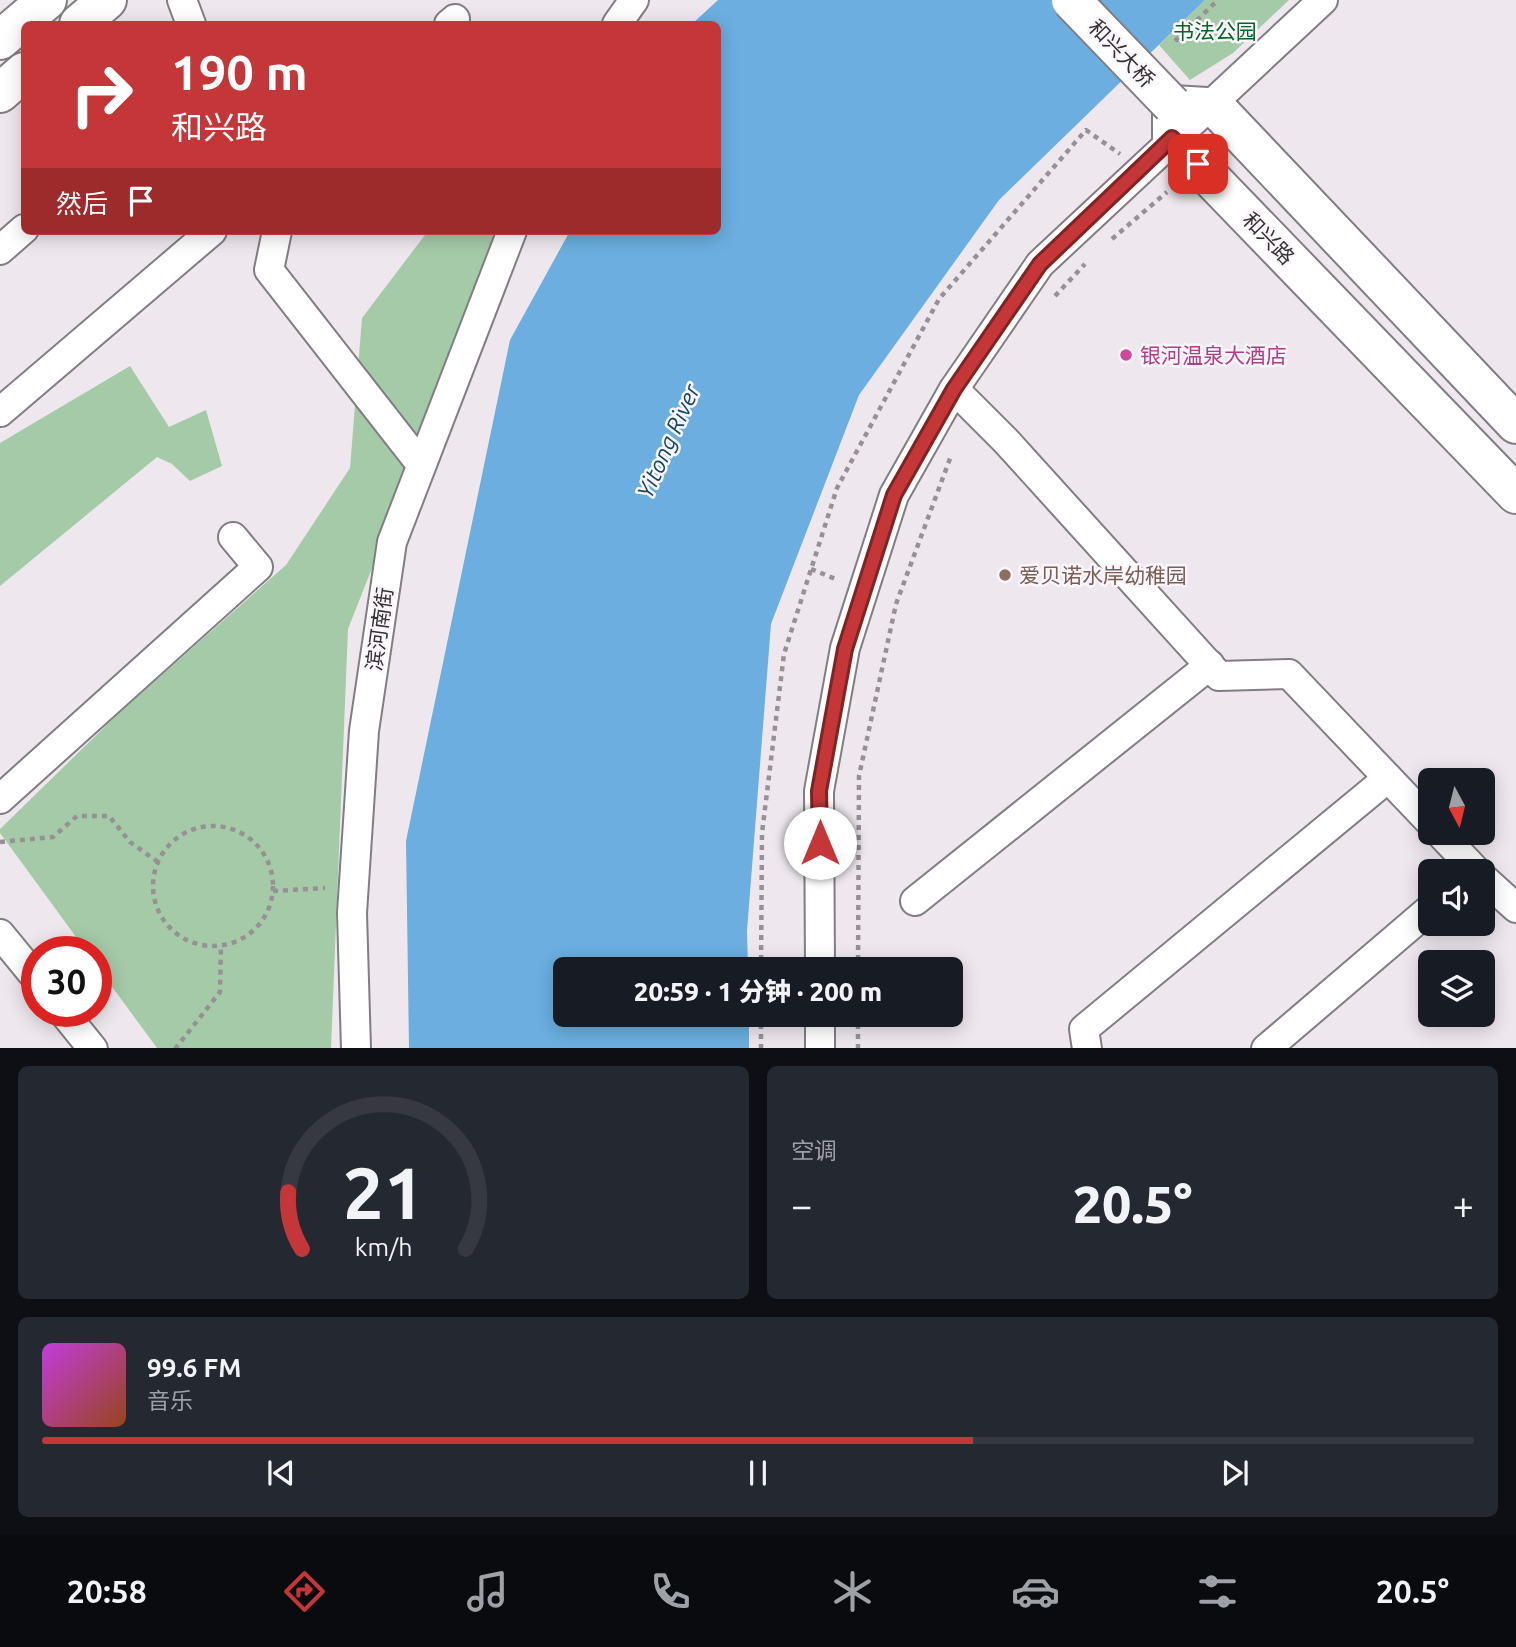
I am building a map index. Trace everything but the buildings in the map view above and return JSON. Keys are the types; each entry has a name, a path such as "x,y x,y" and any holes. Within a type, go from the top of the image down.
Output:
{"street":[{"path":"22,21 47,0"},
{"path":"82,21 107,0"},
{"path":"182,0 190,21"},
{"path":"619,21 634,0"},
{"name":"和兴大桥","path":"1071,0 1184,117"},
{"path":"820,957 819,791 845,649 894,495 961,397 1040,264 1184,117 1323,0"},
{"path":"0,40 21,22"},
{"path":"0,93 21,75"},
{"path":"1184,117 1219,111 1516,424"},
{"name":"和兴路","path":"1184,117 1516,494"},
{"path":"0,250 21,232"},
{"path":"0,412 207,235"},
{"path":"276,235 269,270 415,457"},
{"name":"滨河南街","path":"356,1048 352,913 364,732 392,542 510,235"},
{"path":"961,397 1006,440 1219,676 1289,674 1418,809"},
{"path":"0,799 258,567 233,537"},
{"path":"915,901 1210,665"},
{"path":"1087,1048 1084,1029 1388,778"},
{"path":"1451,845 1464,859"},
{"path":"1495,889 1516,908"},
{"path":"1266,1048 1418,919"},
{"path":"0,934 21,960"},
{"path":"76,1027 93,1048"},
{"path":"820,1027 820,1048"}],"path":[{"path":"1175,41 1218,0"},
{"path":"1086,130 1120,154"},
{"path":"1105,245 1167,192"},
{"path":"1050,302 1086,264"},
{"path":"858,957 859,776 896,604 961,397"},
{"path":"811,569 845,583"},
{"path":"0,842 53,837 77,816 109,816 130,842 158,862"},
{"path":"228,827 257,844 267,858 273,891 270,907 262,921 250,933 237,941 221,945 203,945 186,939 171,929 160,914 153,880 158,862 179,836 194,829 228,827"},
{"path":"273,891 354,887"},
{"path":"175,1048 220,992 221,945"},
{"path":"761,1027 761,1048"},
{"path":"858,1027 858,1048"}],"green space":[{"name":"书法公园","path":"1205,0 1289,0 1233,53 1190,80 1159,45"},
{"path":"425,235 503,235 348,629 331,1048 157,1048 112,987 112,936 75,936 0,833 0,829 121,711 286,565 350,468 362,318"},
{"path":"130,366 169,427 206,410 222,466 190,481 172,464 157,457 0,586 0,443"}],"water":[{"name":"Yitong River","path":"718,0 1205,0 999,200 859,395 771,624 747,931 748,957 553,957 553,1027 749,1027 749,1048 409,1048 406,841 510,340 568,235 721,235 721,21 695,21"}],"place":[{"name":"银河温泉大酒店","path":"1126,355"},
{"name":"爱贝诺水岸幼稚园","path":"1005,575"}],"route":[{"path":"820,843 819,791 845,649 894,495 954,389 1040,264 1172,138 1198,164"}]}
